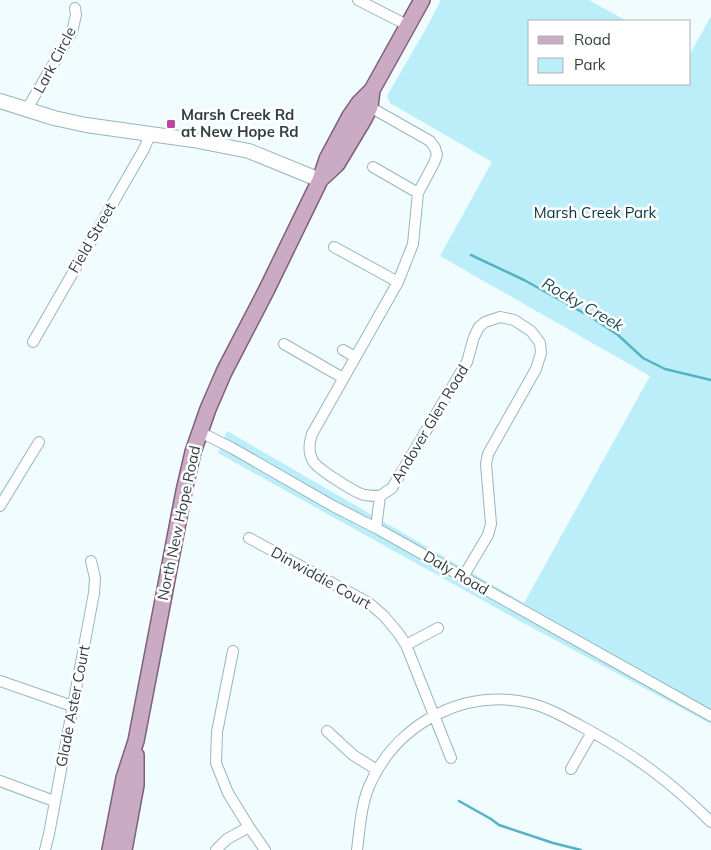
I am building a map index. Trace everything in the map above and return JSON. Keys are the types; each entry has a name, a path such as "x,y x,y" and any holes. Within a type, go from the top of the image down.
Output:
{"main road":[{"name":"North New Hope Road","path":"110,850 124,778 136,742 184,491 200,432 224,372 320,180 327,158 350,116 359,103 372,90 422,0"},
{"name":"North New Hope Road","path":"320,180 337,164 370,107 372,90"},
{"name":"North New Hope Road","path":"124,850 136,785 136,742"}],"street":[{"path":"358,0 407,26"},
{"name":"Lark Circle","path":"27,109 72,32 76,15 74,8"},
{"path":"0,101 81,124 193,140 249,152 320,180"},
{"name":"Andover Glen Road","path":"370,107 430,141 437,155 418,193 412,244 398,282 312,434 309,452 313,463 320,469 360,493 380,496 392,488 467,362 479,326 500,317 514,320 531,331 540,343 541,353 539,362 488,454 486,464 491,524 488,535 463,577"},
{"name":"Field Street","path":"33,342 144,149 150,134"},
{"path":"373,167 418,193"},
{"path":"334,247 398,282"},
{"path":"284,344 344,378"},
{"path":"343,350 355,357"},
{"name":"Daly Road","path":"200,432 376,528 711,716"},
{"path":"0,506 39,442"},
{"path":"376,528 380,496"},
{"name":"Dinwiddie Court","path":"249,538 369,603 384,616 406,646 451,758"},
{"name":"Glade Aster Court","path":"45,850 94,593 95,578 91,561"},
{"path":"406,646 438,628"},
{"path":"233,651 217,732 216,763 228,793 266,850"},
{"path":"0,681 72,706"},
{"path":"357,850 365,800 371,781 394,746 422,722 434,715 473,701 511,700 542,707 592,732 650,767 711,822"},
{"path":"328,731 340,745 377,770"},
{"path":"571,769 592,732"},
{"path":"0,781 54,801"},
{"path":"216,850 227,839 249,827"}],"green space":[{"name":"Marsh Creek Park","path":"441,0 589,0 625,20 528,20 528,85 691,85 691,52 711,16 711,724 518,620 218,453 227,431 524,603 650,376 440,256 492,162 390,103 387,96"}],"waterway":[{"name":"Rocky Creek","path":"471,255 524,280 591,317 618,335 643,358 665,369 711,380"},
{"path":"459,801 499,825 581,850"}],"place":[{"name":"Marsh Creek Rd at New Hope Rd","path":"171,124"}]}
